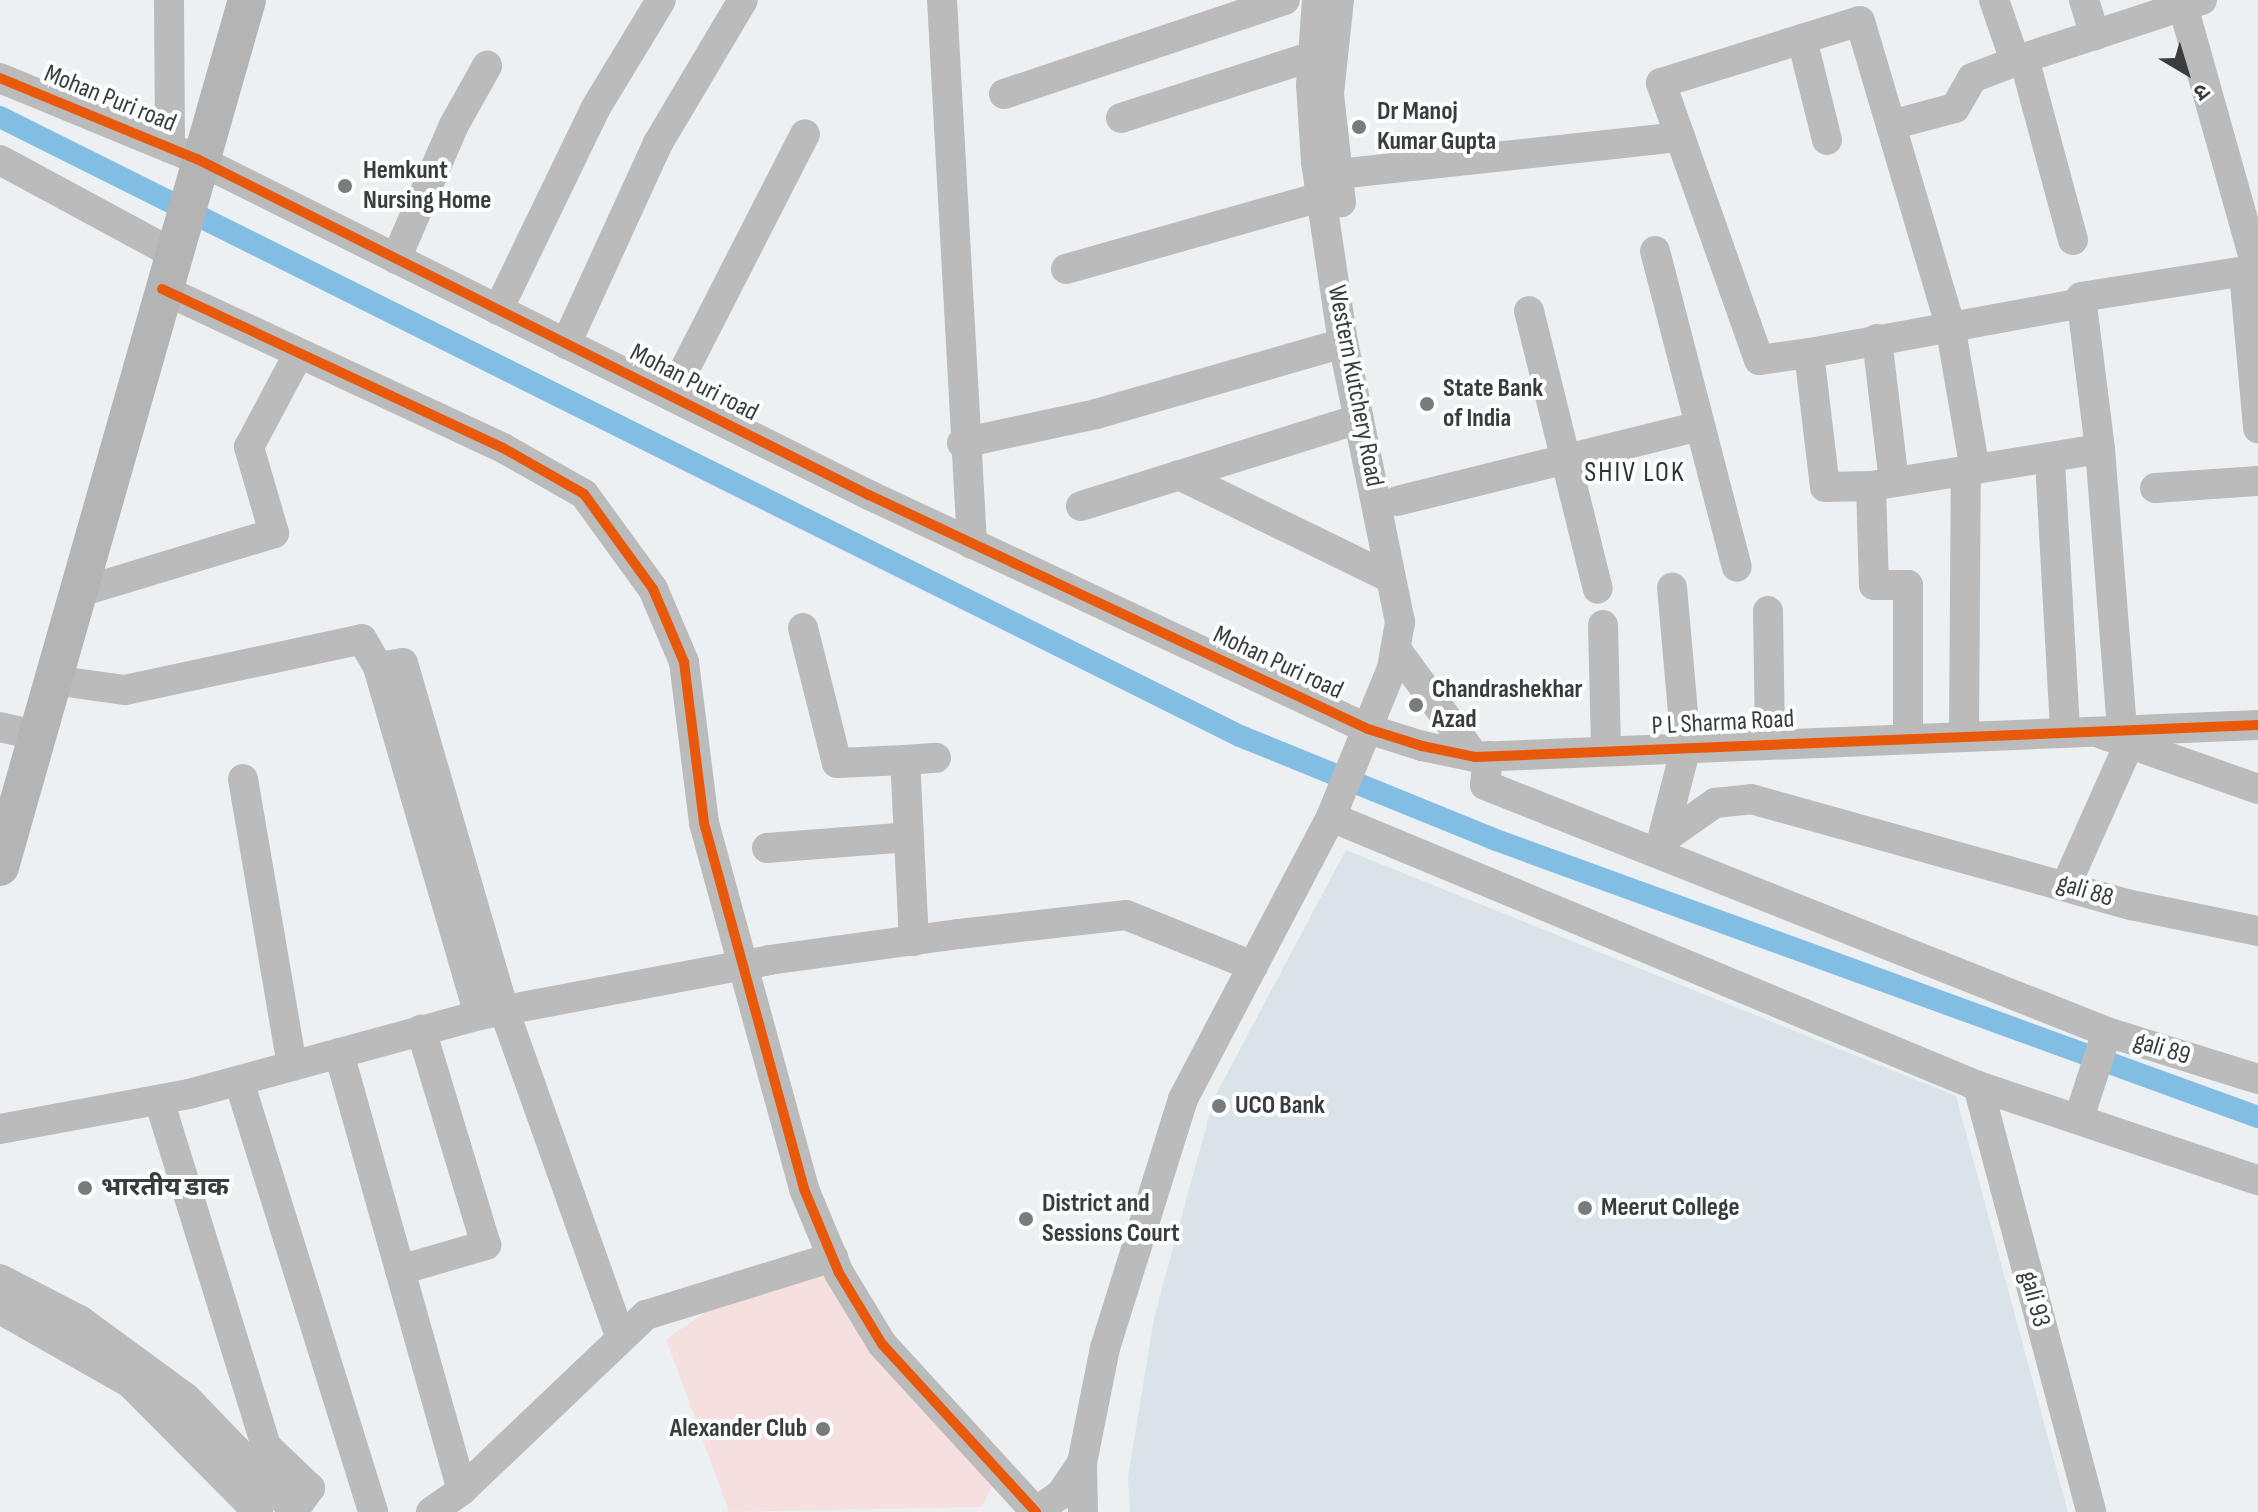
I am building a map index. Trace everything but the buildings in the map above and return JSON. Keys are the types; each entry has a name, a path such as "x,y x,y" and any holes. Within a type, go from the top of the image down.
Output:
{"main road":[{"path":"0,867 77,593 125,396 167,246 184,166 233,0"},
{"path":"184,166 247,0"},
{"path":"0,803 10,730 162,289 167,246"}],"street":[{"path":"169,0 184,166"},
{"path":"498,310 595,109 661,0"},
{"path":"566,344 658,143 743,0"},
{"path":"942,0 962,443 972,544"},
{"path":"1004,94 1285,0"},
{"name":"Western Kutchery Road","path":"1082,1463 1105,1348 1183,1099 1335,806 1368,729 1396,649 1392,588 1343,343 1330,186 1313,56 1317,0"},
{"path":"1179,475 1392,588 1407,576 1397,501 1344,236 1330,186 1329,94 1339,0"},
{"path":"1994,0 2014,58 2024,58"},
{"path":"2084,0 2095,35"},
{"path":"1891,125 1955,108 1972,78 2095,35 2135,10 2189,2 2253,271 2258,428"},
{"path":"1964,734 1970,470 1950,325 1860,21 1661,83 1759,360 1809,353 1950,325 2082,303"},
{"path":"1802,39 1827,140"},
{"path":"1121,118 1313,56"},
{"path":"2024,58 2073,240"},
{"path":"396,259 454,125 487,66"},
{"name":"Mohan Puri road","path":"0,78 184,166 396,259 972,544 1368,729"},
{"path":"671,396 805,134"},
{"path":"1066,269 1330,186 1680,137"},
{"path":"0,160 167,246"},
{"path":"1655,251 1697,427 1737,567"},
{"path":"2066,885 2126,736 2100,449 2081,297 2253,271"},
{"path":"162,289 584,494 653,589 684,662 704,823 804,1189 833,1257 882,1344 1036,1512 1061,1494 1082,1463"},
{"path":"1529,311 1598,589"},
{"path":"1877,339 1882,484 1874,585 1908,585 1908,737"},
{"path":"962,443 1096,414 1343,343"},
{"path":"77,593 274,533 249,447 299,353"},
{"path":"1809,353 1825,487 1882,484 2050,461 2100,449"},
{"path":"1081,506 1359,419"},
{"path":"1397,501 1697,427"},
{"path":"2050,461 2075,729"},
{"path":"2155,488 2258,481"},
{"path":"1672,588 1686,747"},
{"path":"1768,611 1770,743"},
{"path":"1603,625 1606,751"},
{"path":"803,628 837,763 936,758"},
{"path":"53,680 125,690 362,639 378,667 492,1013 620,1336"},
{"path":"1396,649 1482,756 1485,785 2107,1032"},
{"name":"P L Sharma Road","path":"1368,729 1482,756 2075,729 2126,736 2258,725"},
{"path":"2126,736 2258,789"},
{"name":"gali 88","path":"1686,747 1662,840 1715,803 1751,799 2066,885 2258,931"},
{"path":"905,760 914,941"},
{"path":"243,779 292,1066"},
{"path":"1335,806 1978,1086 2258,1180"},
{"path":"767,848 909,837"},
{"path":"0,1129 159,1100 492,1013 741,965 914,941 1126,915 1253,966"},
{"path":"400,1270 486,1245 421,1030"},
{"name":"gali 89","path":"2079,1118 2107,1032 2258,1079"},
{"path":"339,1053 462,1490"},
{"path":"239,1081 373,1512"},
{"name":"gali 93","path":"1978,1086 2091,1512"},
{"path":"0,1279 81,1321 186,1398 295,1511 310,1488 266,1446 159,1100"},
{"path":"431,1512 462,1490 620,1336 646,1315 833,1257"},
{"path":"0,1309 130,1383 258,1512"},
{"path":"1082,1463 1083,1512"}],"shaded area":[{"name":"Meerut College","path":"1346,850 1956,1096 2068,1512 1130,1512 1128,1477 1154,1318 1214,1098"},
{"name":"Alexander Club","path":"825,1274 995,1480 982,1507 729,1512 666,1339 712,1308"}],"waterway":[{"path":"0,117 1240,736 1496,840 2258,1117"}],"cycle path":[{"path":"0,78 197,159 869,495 1368,729 1422,746 1475,757 2258,725"},
{"path":"162,289 503,448 584,494 653,589 684,662 704,823 804,1189 839,1273 882,1344 1036,1512"}],"place":[{"name":"Dr Manoj Kumar Gupta","path":"1359,127"},
{"name":"Hemkunt Nursing Home","path":"345,186"},
{"name":"State Bank of India","path":"1427,404"},
{"name":"Chandrashekhar Azad","path":"1416,705"},
{"name":"UCO Bank","path":"1219,1106"},
{"name":"भारतीय डाक","path":"85,1188"},
{"name":"Meerut College","path":"1585,1208"},
{"name":"District and Sessions Court","path":"1026,1219"},
{"name":"Alexander Club","path":"823,1429"}],"district":[{"name":"SHIV LOK","path":"1635,473"}]}
